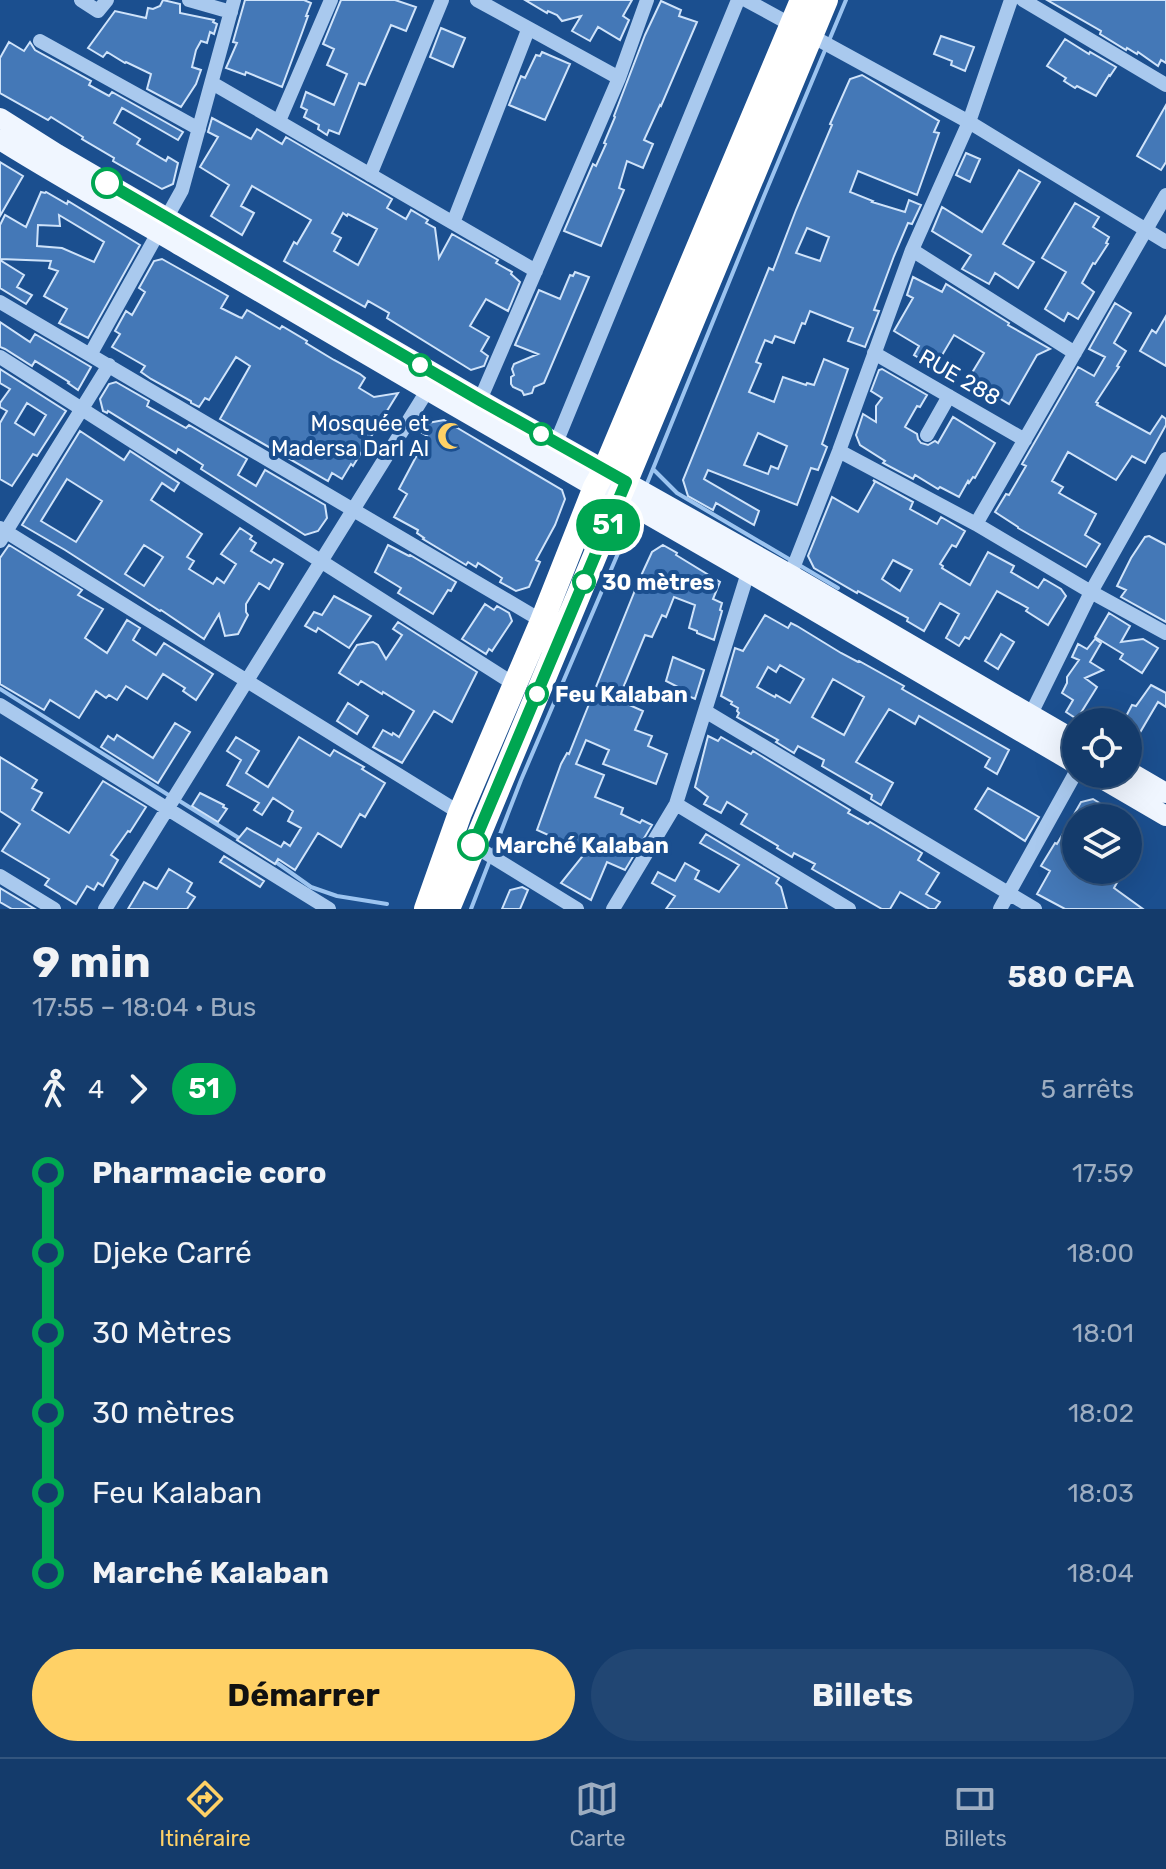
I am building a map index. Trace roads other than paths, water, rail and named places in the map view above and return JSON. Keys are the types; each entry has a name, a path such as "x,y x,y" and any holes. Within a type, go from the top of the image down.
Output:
{"highway":[{"path":"448,909 623,490 802,30 802,0"},
{"path":"426,909 460,813 600,478 802,30 826,0"}],"main road":[{"path":"0,118 163,226 427,391 623,490 1026,723 1062,753"},
{"path":"0,140 49,171 163,226 480,400 556,443 600,478"},
{"path":"1026,723 1062,736"},
{"path":"1142,779 1166,793"},
{"path":"1118,788 1166,816"}],"street":[{"path":"81,0 98,11 107,0"},
{"path":"90,355 182,190 212,83 232,6 189,0"},
{"path":"279,121 331,0"},
{"path":"370,175 442,0"},
{"path":"477,0 619,78"},
{"path":"480,400 619,78 647,0"},
{"path":"556,443 738,0"},
{"path":"746,0 969,122 1166,242"},
{"path":"787,584 912,250 969,122 1011,0"},
{"path":"1023,0 1166,85"},
{"path":"453,223 528,30"},
{"path":"40,41 199,129"},
{"path":"212,83 536,271"},
{"path":"976,524 1166,195"},
{"path":"912,250 1075,353"},
{"path":"0,302 542,621"},
{"name":"RUE 288","path":"874,353 1025,440"},
{"path":"0,357 514,684"},
{"path":"109,365 2,533 460,813"},
{"path":"105,909 427,391"},
{"path":"927,435 949,396"},
{"path":"839,451 976,524 1166,633"},
{"path":"1026,723 1091,592 1166,459"},
{"path":"613,909 676,804 751,563"},
{"path":"0,705 329,909"},
{"path":"705,711 1035,909"},
{"path":"1000,909 1067,788"},
{"path":"676,804 849,909"},
{"path":"473,845 577,909"},
{"path":"0,876 54,909"}],"waterway":[{"path":"646,486 846,0"},
{"path":"653,469 677,493 838,588"},
{"path":"471,909 521,780 634,516"},
{"path":"0,689 170,796"},
{"path":"178,800 242,840"},
{"path":"273,860 311,887 337,896 387,904"}],"place":[{"name":"Mosquée et Madersa Darl Al","path":"451,436"},
{"name":"30 mètres","path":"584,582"},
{"name":"Feu Kalaban","path":"537,694"},
{"name":"Marché Kalaban","path":"473,845"}]}
